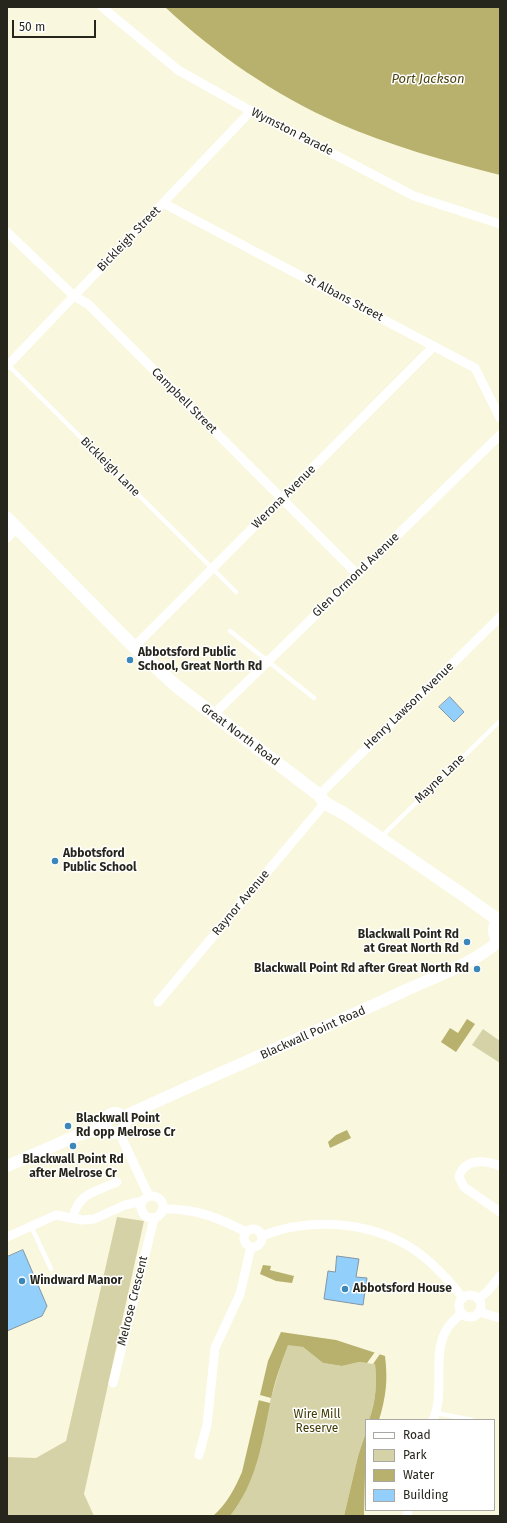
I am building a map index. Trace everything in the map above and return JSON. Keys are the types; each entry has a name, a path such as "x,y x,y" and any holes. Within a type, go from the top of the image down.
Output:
{"main road":[{"name":"Great North Road","path":"7,518 134,647 175,685 322,799 499,919"}],"street":[{"name":"Wymston Parade","path":"102,7 178,70 251,111 414,196 500,224"},
{"name":"Bickleigh Street","path":"8,366 251,111"},
{"name":"St Albans Street","path":"164,203 475,368 500,418"},
{"name":"Campbell Street","path":"7,232 74,296 88,304 357,574"},
{"name":"Werona Avenue","path":"134,647 434,346"},
{"name":"Glen Ormond Avenue","path":"213,715 500,435"},
{"path":"7,538 17,528"},
{"name":"Henry Lawson Avenue","path":"322,799 500,617"},
{"name":"Raynor Avenue","path":"158,1002 322,799"},
{"path":"499,919 494,931 499,942"},
{"name":"Blackwall Point Road","path":"123,1117 320,1030 446,971 499,942"},
{"path":"112,1114 118,1114 123,1117 124,1126 119,1132 111,1132 106,1126 107,1117 112,1114"},
{"path":"7,1166 76,1136 106,1126"},
{"path":"7,1236 56,1215 73,1217 82,1220 94,1218 125,1205 146,1199 160,1198 164,1208 161,1216 154,1219 146,1218 142,1212 146,1199 119,1132"},
{"path":"500,1166 486,1162 471,1163 465,1166 460,1177 464,1187 500,1212"},
{"path":"73,1217 76,1206 81,1198 117,1182"},
{"path":"164,1208 198,1212 218,1217 246,1232"},
{"name":"Melrose Crescent","path":"113,1383 154,1219"},
{"path":"262,1236 291,1226 336,1224 375,1231 410,1247 436,1267 463,1298"},
{"path":"251,1247 244,1241 246,1232 251,1229 257,1230 262,1236"},
{"path":"251,1247 259,1245 262,1236"},
{"path":"199,1455 207,1425 215,1348 240,1294 251,1247"},
{"path":"478,1299 487,1292 500,1276"},
{"path":"472,1296 478,1299 481,1304 479,1312 471,1317 461,1313 459,1303 463,1298 472,1296"},
{"path":"479,1312 500,1318"},
{"path":"434,1417 440,1387 440,1348 446,1329 461,1313"}],"lane":[{"name":"Bickleigh Lane","path":"8,366 236,592"},
{"path":"230,631 314,698"},
{"name":"Mayne Lane","path":"380,838 500,720"},
{"path":"31,1226 51,1269"},
{"path":"434,1417 459,1419"}],"green space":[{"path":"483,1029 500,1041 500,1063 472,1045"},
{"path":"117,1217 144,1221 84,1494 94,1516 7,1516 7,1457 36,1458 66,1441"},
{"name":"Wire Mill Reserve","path":"288,1344 303,1347 323,1363 342,1366 359,1362 375,1364 375,1399 369,1419 365,1419 365,1435 358,1456 344,1516 230,1516 244,1494 254,1470 268,1409"}],"water":[{"name":"Port Jackson","path":"165,7 500,7 500,175 378,139 338,123 291,100 225,57"},
{"path":"467,1019 475,1024 456,1052 441,1042 450,1028 458,1033"},
{"path":"347,1130 351,1138 330,1148 328,1142 336,1135"},
{"path":"263,1265 271,1266 270,1270 294,1276 292,1283 276,1281 260,1274"},
{"path":"281,1332 336,1340 385,1356 386,1388 379,1419 369,1419 375,1392 375,1364 359,1362 342,1366 323,1363 303,1347 288,1345 280,1366 261,1448 252,1477 239,1504 230,1516 213,1516 230,1496 242,1472 268,1361"},
{"path":"365,1435 364,1516 344,1516 358,1456"}],"pier":[{"path":"375,1352 380,1354 373,1364 367,1363"},
{"path":"260,1395 271,1398 270,1403 258,1400"}],"building":[{"path":"450,697 464,712 454,722 439,707"},
{"name":"Windward Manor","path":"23,1250 47,1306 42,1316 7,1331 7,1257"},
{"name":"Abbotsford House","path":"337,1256 359,1259 356,1277 367,1278 363,1305 324,1299 328,1271 335,1272"}],"place":[{"name":"Abbotsford Public School, Great North Rd","path":"130,660"},
{"name":"Abbotsford Public School","path":"55,861"},
{"name":"Blackwall Point Rd at Great North Rd","path":"467,942"},
{"name":"Blackwall Point Rd after Great North Rd","path":"477,969"},
{"name":"Blackwall Point Rd opp Melrose Cr","path":"68,1126"},
{"name":"Blackwall Point Rd after Melrose Cr","path":"73,1146"},
{"name":"Windward Manor","path":"22,1281"},
{"name":"Abbotsford House","path":"345,1289"}]}
